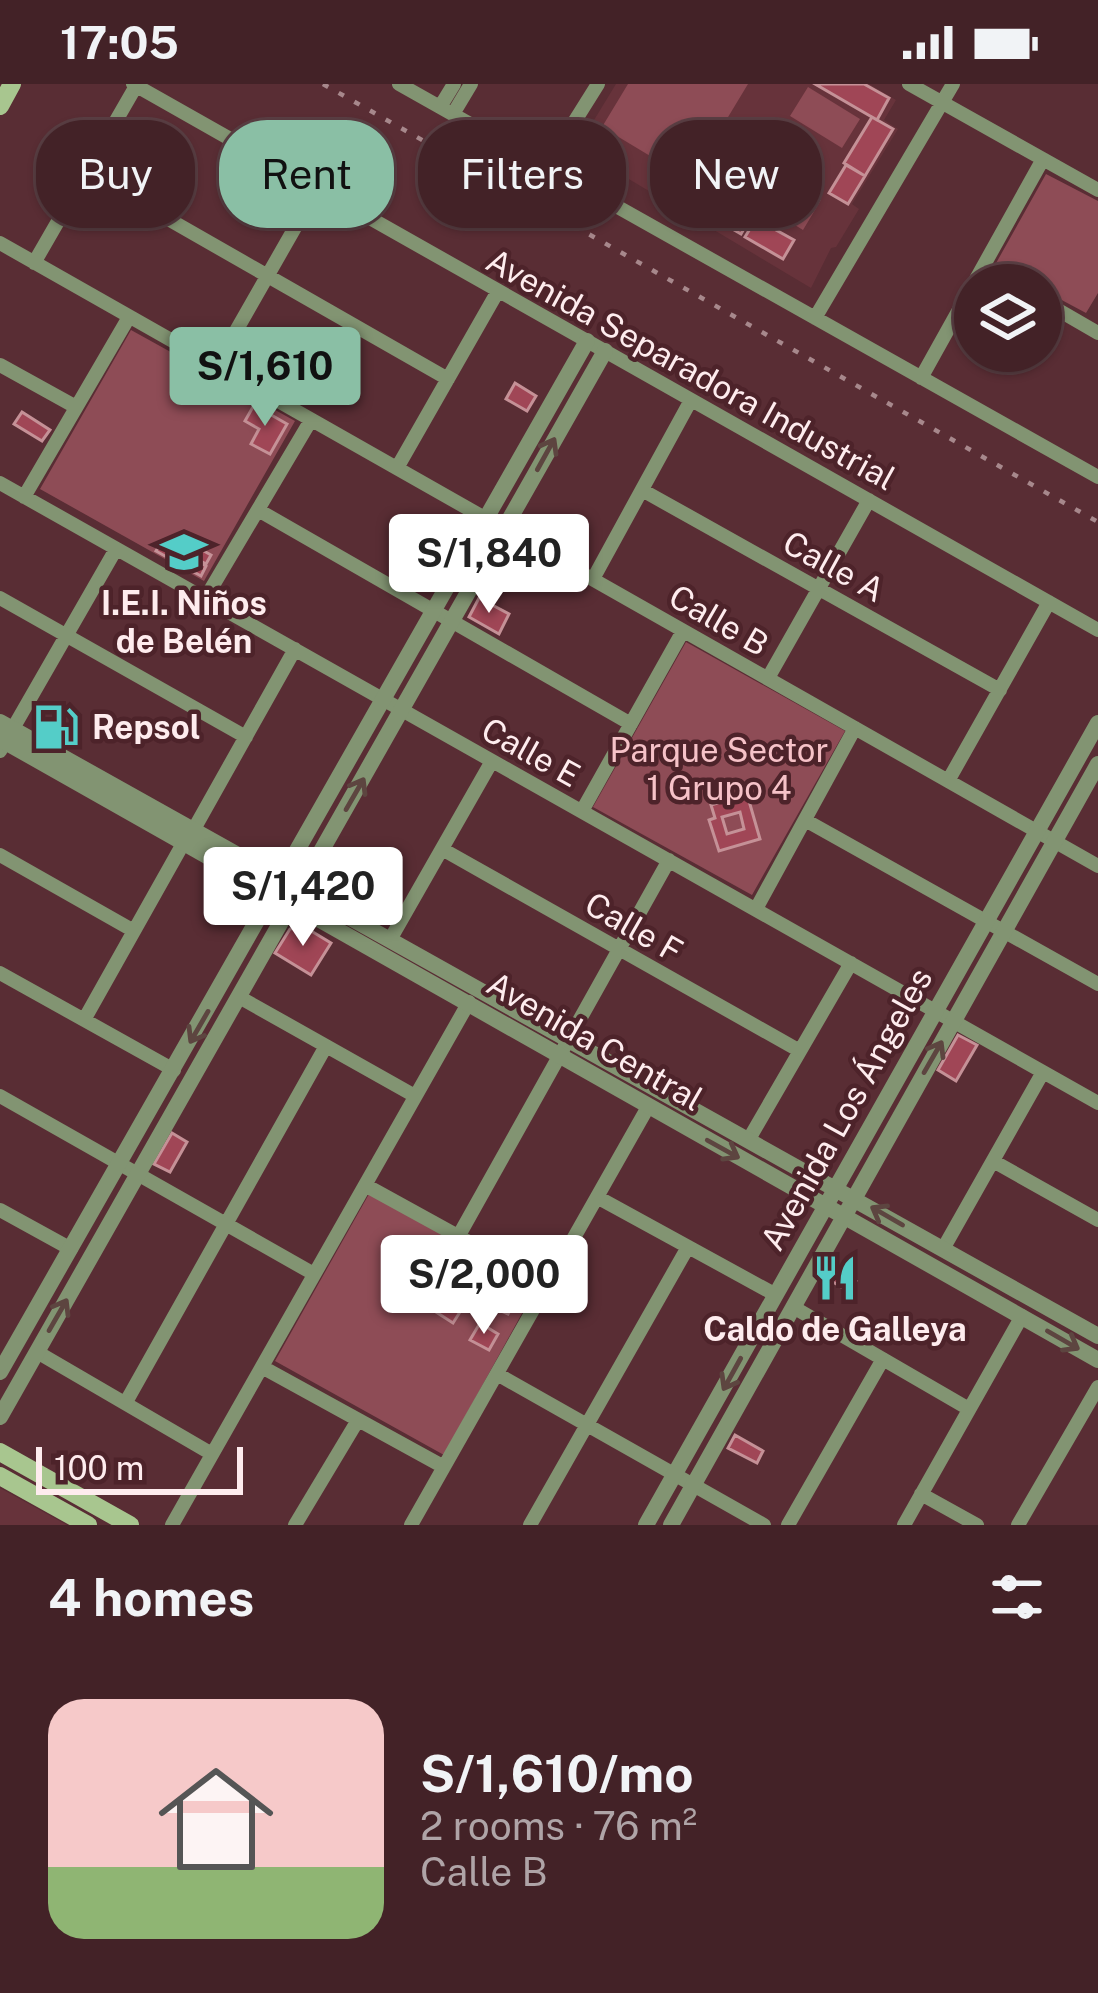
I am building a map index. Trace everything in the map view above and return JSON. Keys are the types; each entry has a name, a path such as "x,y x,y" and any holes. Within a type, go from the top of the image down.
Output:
{"main road":[{"path":"0,106 12,84"},
{"path":"0,1452 130,1525"},
{"path":"0,1476 88,1525"}],"street":[{"path":"399,84 462,120"},
{"path":"446,111 454,84"},
{"path":"446,111 471,84"},
{"path":"575,120 598,84"},
{"path":"909,84 1098,190"},
{"path":"815,318 953,84"},
{"path":"115,120 134,85"},
{"name":"Avenida Separadora Industrial","path":"134,85 219,133"},
{"path":"985,264 1043,159"},
{"path":"626,212 1098,477"},
{"path":"34,263 54,228"},
{"path":"183,228 448,379"},
{"path":"216,366 295,228"},
{"name":"Avenida Separadora Industrial","path":"386,228 1098,630"},
{"name":"Calle B","path":"0,243 1098,866"},
{"path":"397,468 498,291"},
{"path":"1062,310 1095,326"},
{"path":"24,496 129,316"},
{"path":"921,378 954,319"},
{"path":"0,1417 129,1170 174,1070 402,710 485,518 587,341"},
{"path":"0,1372 71,1249 129,1170 239,998 384,700 504,529 605,351"},
{"path":"0,365 76,406"},
{"path":"593,580 691,400"},
{"path":"205,599 311,420"},
{"name":"Calle E","path":"0,483 1098,1103"},
{"name":"Calle A","path":"642,490 1000,690"},
{"path":"768,679 869,500"},
{"path":"258,509 631,724"},
{"path":"4,737 116,549"},
{"path":"0,598 246,737"},
{"path":"948,781 1049,602"},
{"path":"582,811 683,631"},
{"path":"84,1020 295,649"},
{"name":"Avenida Los Ángeles","path":"646,1525 1098,723"},
{"path":"755,909 855,728"},
{"name":"Avenida Central","path":"4,737 289,891 469,1002 749,1139 1098,1336"},
{"path":"391,938 493,761"},
{"name":"Avenida Los Ángeles","path":"671,1525 1098,764"},
{"path":"805,820 1098,984"},
{"name":"Calle F","path":"442,849 800,1051"},
{"path":"0,855 134,931"},
{"path":"458,1237 669,860"},
{"name":"Avenida Central","path":"289,891 391,938 563,1046 648,1107 1098,1360"},
{"path":"749,1139 851,963"},
{"path":"0,973 174,1070"},
{"path":"239,998 415,1096"},
{"path":"172,1525 469,1002"},
{"path":"125,1402 326,1046"},
{"path":"943,1249 1043,1072"},
{"path":"0,1096 314,1274"},
{"path":"411,1525 648,1107"},
{"path":"993,1161 1098,1220"},
{"path":"364,1185 547,1286"},
{"path":"597,1197 776,1295"},
{"path":"0,1210 71,1249"},
{"path":"530,1525 688,1247"},
{"path":"793,1307 970,1409"},
{"path":"904,1525 1022,1316"},
{"path":"37,1352 212,1454"},
{"path":"788,1525 883,1359"},
{"path":"262,1367 444,1467"},
{"path":"497,1374 764,1525"},
{"path":"1018,1525 1098,1387"},
{"path":"296,1525 358,1420"},
{"path":"921,1494 977,1525"}],"shaded area":[{"path":"616,84 869,84 896,100 884,120 898,129 852,204 859,209 831,248 811,288 711,228 822,228 822,120 650,120 650,192 626,177 626,120 594,120"},
{"path":"0,1488 67,1525 0,1525"}],"green space":[{"path":"628,84 748,84 726,120 650,120 650,156 626,141 626,120 606,120"},
{"path":"808,87 860,119 842,148 822,136 822,120 790,116"},
{"path":"1046,174 1098,201 1098,293 1086,313 1062,300 1062,264 996,264"},
{"path":"131,330 295,421 204,581 40,489"},
{"name":"Parque Sector 1 Grupo 4","path":"686,642 845,731 752,895 593,807"},
{"path":"369,1194 537,1286 444,1455 275,1361"}],"building":[{"path":"815,84 864,84 889,98 877,120"},
{"path":"872,117 893,129 865,176 844,163"},
{"path":"846,165 865,176 848,204 829,193"},
{"path":"750,228 772,228 794,240 783,259 745,237"},
{"path":"515,383 536,396 527,411 506,399"},
{"path":"254,405 287,424 270,454 251,444 259,429 245,421"},
{"path":"22,412 50,430 42,441 14,424"},
{"path":"162,541 206,566 201,576 156,551"},
{"path":"188,542 211,555 206,564 183,551"},
{"path":"479,598 509,614 499,634 469,617"},
{"path":"747,794 760,839 719,851 709,820 715,818 711,805","holes":["740,812 744,829 727,834 722,817"]},
{"path":"330,864 343,872 330,895 317,887"},
{"path":"303,926 331,943 311,975 275,953 290,929"},
{"path":"958,1035 977,1045 956,1081 938,1070"},
{"path":"172,1133 187,1142 170,1172 154,1164"},
{"path":"449,1254 466,1258 467,1275 447,1292 445,1274 429,1270 432,1261"},
{"path":"832,1267 856,1281 850,1292 826,1278"},
{"path":"504,1286 519,1294 508,1314 497,1309"},
{"path":"443,1301 460,1312 453,1323 436,1312"},
{"path":"480,1323 498,1334 489,1350 470,1340"},
{"path":"735,1435 763,1451 757,1463 728,1448"}],"railway":[{"path":"323,84 1098,522"}],"place":[{"name":"I.E.I. Niños de Belén","path":"184,552"},
{"name":"Repsol","path":"56,727"},
{"name":"Caldo de Galleya","path":"835,1278"}]}
